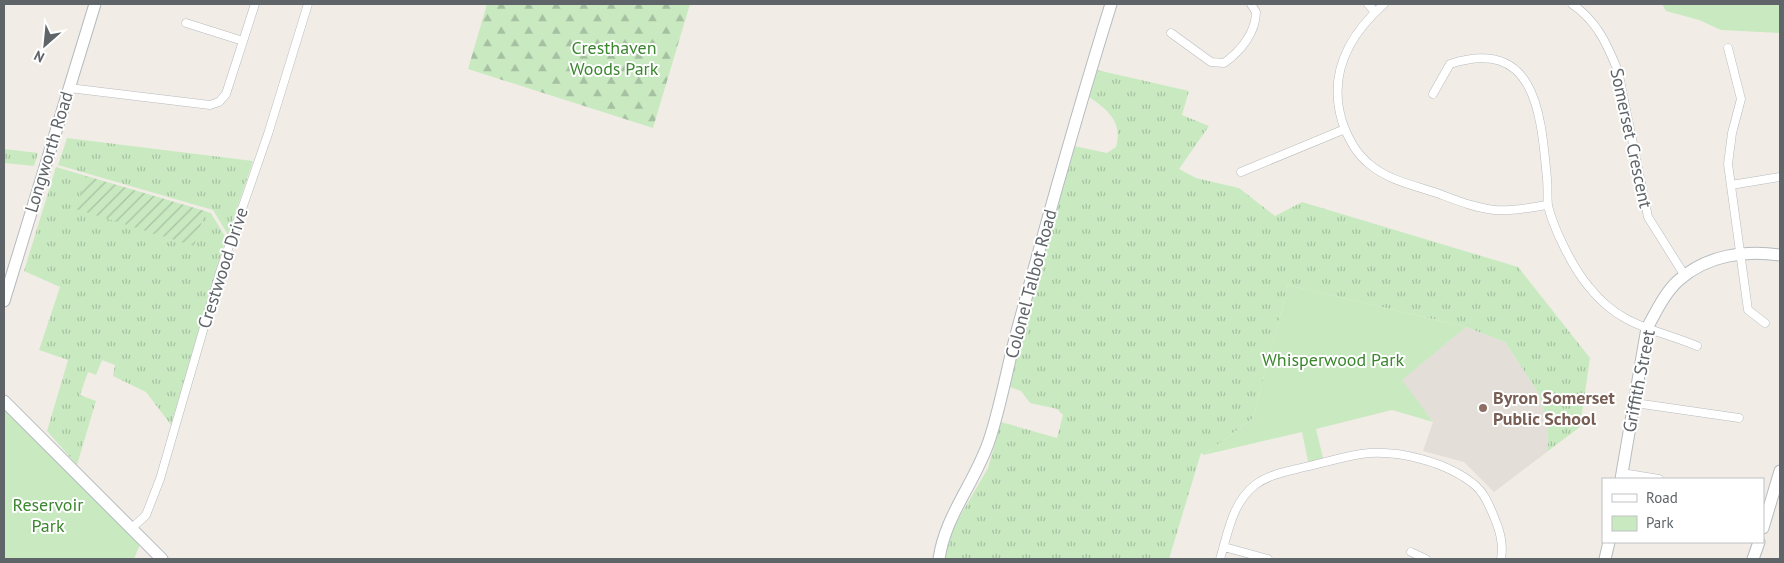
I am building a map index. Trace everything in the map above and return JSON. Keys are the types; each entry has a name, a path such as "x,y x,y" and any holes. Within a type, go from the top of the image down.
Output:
{"main road":[{"name":"Longworth Road","path":"4,301 95,4"},
{"name":"Colonel Talbot Road","path":"939,559 948,526 980,466 990,438 1015,338 1081,101 1111,4"},
{"name":"Griffith Street","path":"1622,476 1647,328 1659,306 1678,280 1703,264 1740,253 1758,252 1780,255"},
{"path":"4,401 162,559"},
{"path":"1764,525 1780,471"},
{"path":"1605,559 1610,543"},
{"path":"1753,559 1758,543"}],"street":[{"path":"69,88 210,104 219,102 226,94 255,4"},
{"name":"Crestwood Drive","path":"132,528 146,515 160,479 220,272 268,134 308,4"},
{"path":"1171,33 1211,62 1224,63 1236,55 1254,28 1256,12 1251,4"},
{"path":"1368,4 1376,12"},
{"path":"1384,4 1352,40 1338,75 1338,107 1354,148 1367,162 1384,175 1470,205 1496,210 1548,205"},
{"name":"Somerset Crescent","path":"1572,4 1599,28 1613,57 1618,71 1648,217 1685,276"},
{"path":"186,24 243,41"},
{"path":"1728,48 1741,99 1728,155 1740,253 1748,310 1765,323"},
{"path":"1433,94 1450,64 1464,59 1487,57 1498,59 1516,69 1524,78 1534,96 1546,165 1548,205 1563,246 1587,285 1609,308 1629,322 1697,346"},
{"path":"1241,172 1345,129"},
{"path":"1731,185 1780,177"},
{"path":"1635,403 1739,418"},
{"path":"1220,559 1230,520 1241,501 1254,486 1271,475 1361,454 1391,454 1413,458 1440,467 1476,486 1487,499 1497,521 1502,540 1501,559"},
{"path":"1622,476 1647,478"},
{"path":"1224,547 1268,559"},
{"path":"1411,552 1426,559"}],"shaded area":[{"name":"Byron Somerset Public School","path":"1466,327 1505,342 1539,394 1547,422 1548,451 1494,492 1464,462 1423,451 1433,422 1401,380"}],"green space":[{"name":"Cresthaven Woods Park","path":"487,4 690,4 653,128 468,69"},
{"path":"1662,4 1780,4 1780,33 1721,30 1699,20 1666,11"},
{"path":"1097,70 1189,91 1182,115 1209,126 1179,169 1196,178 1239,188 1275,216 1302,202 1518,267 1590,358 1580,427 1548,451 1547,422 1539,394 1505,342 1466,327 1288,285 1253,418 1204,455 1201,453 1169,559 945,559 949,535 988,468 1001,422 1057,438 1063,415 1057,409 1030,403 1021,391 1010,387 1074,146 1107,153 1116,147 1118,138 1116,124 1108,112 1089,97"},
{"path":"67,138 253,161 228,235 213,210 58,165"},
{"path":"4,149 38,153 34,166 4,163"},
{"path":"56,167 211,213 226,238 171,425 146,392 113,376 115,365 102,360 96,375 88,372 80,395 96,401 77,465 47,431 68,360 39,350 60,287 24,271"},
{"path":"86,176 205,211 194,246 76,209"},
{"name":"Whisperwood Park","path":"1288,285 1466,327 1402,380 1433,422 1392,410 1316,429 1324,462 1309,466 1302,432 1204,455 1253,418"},
{"name":"Reservoir Park","path":"4,409 140,544 134,559 4,559"}],"place":[{"name":"Byron Somerset Public School","path":"1483,408"}]}
